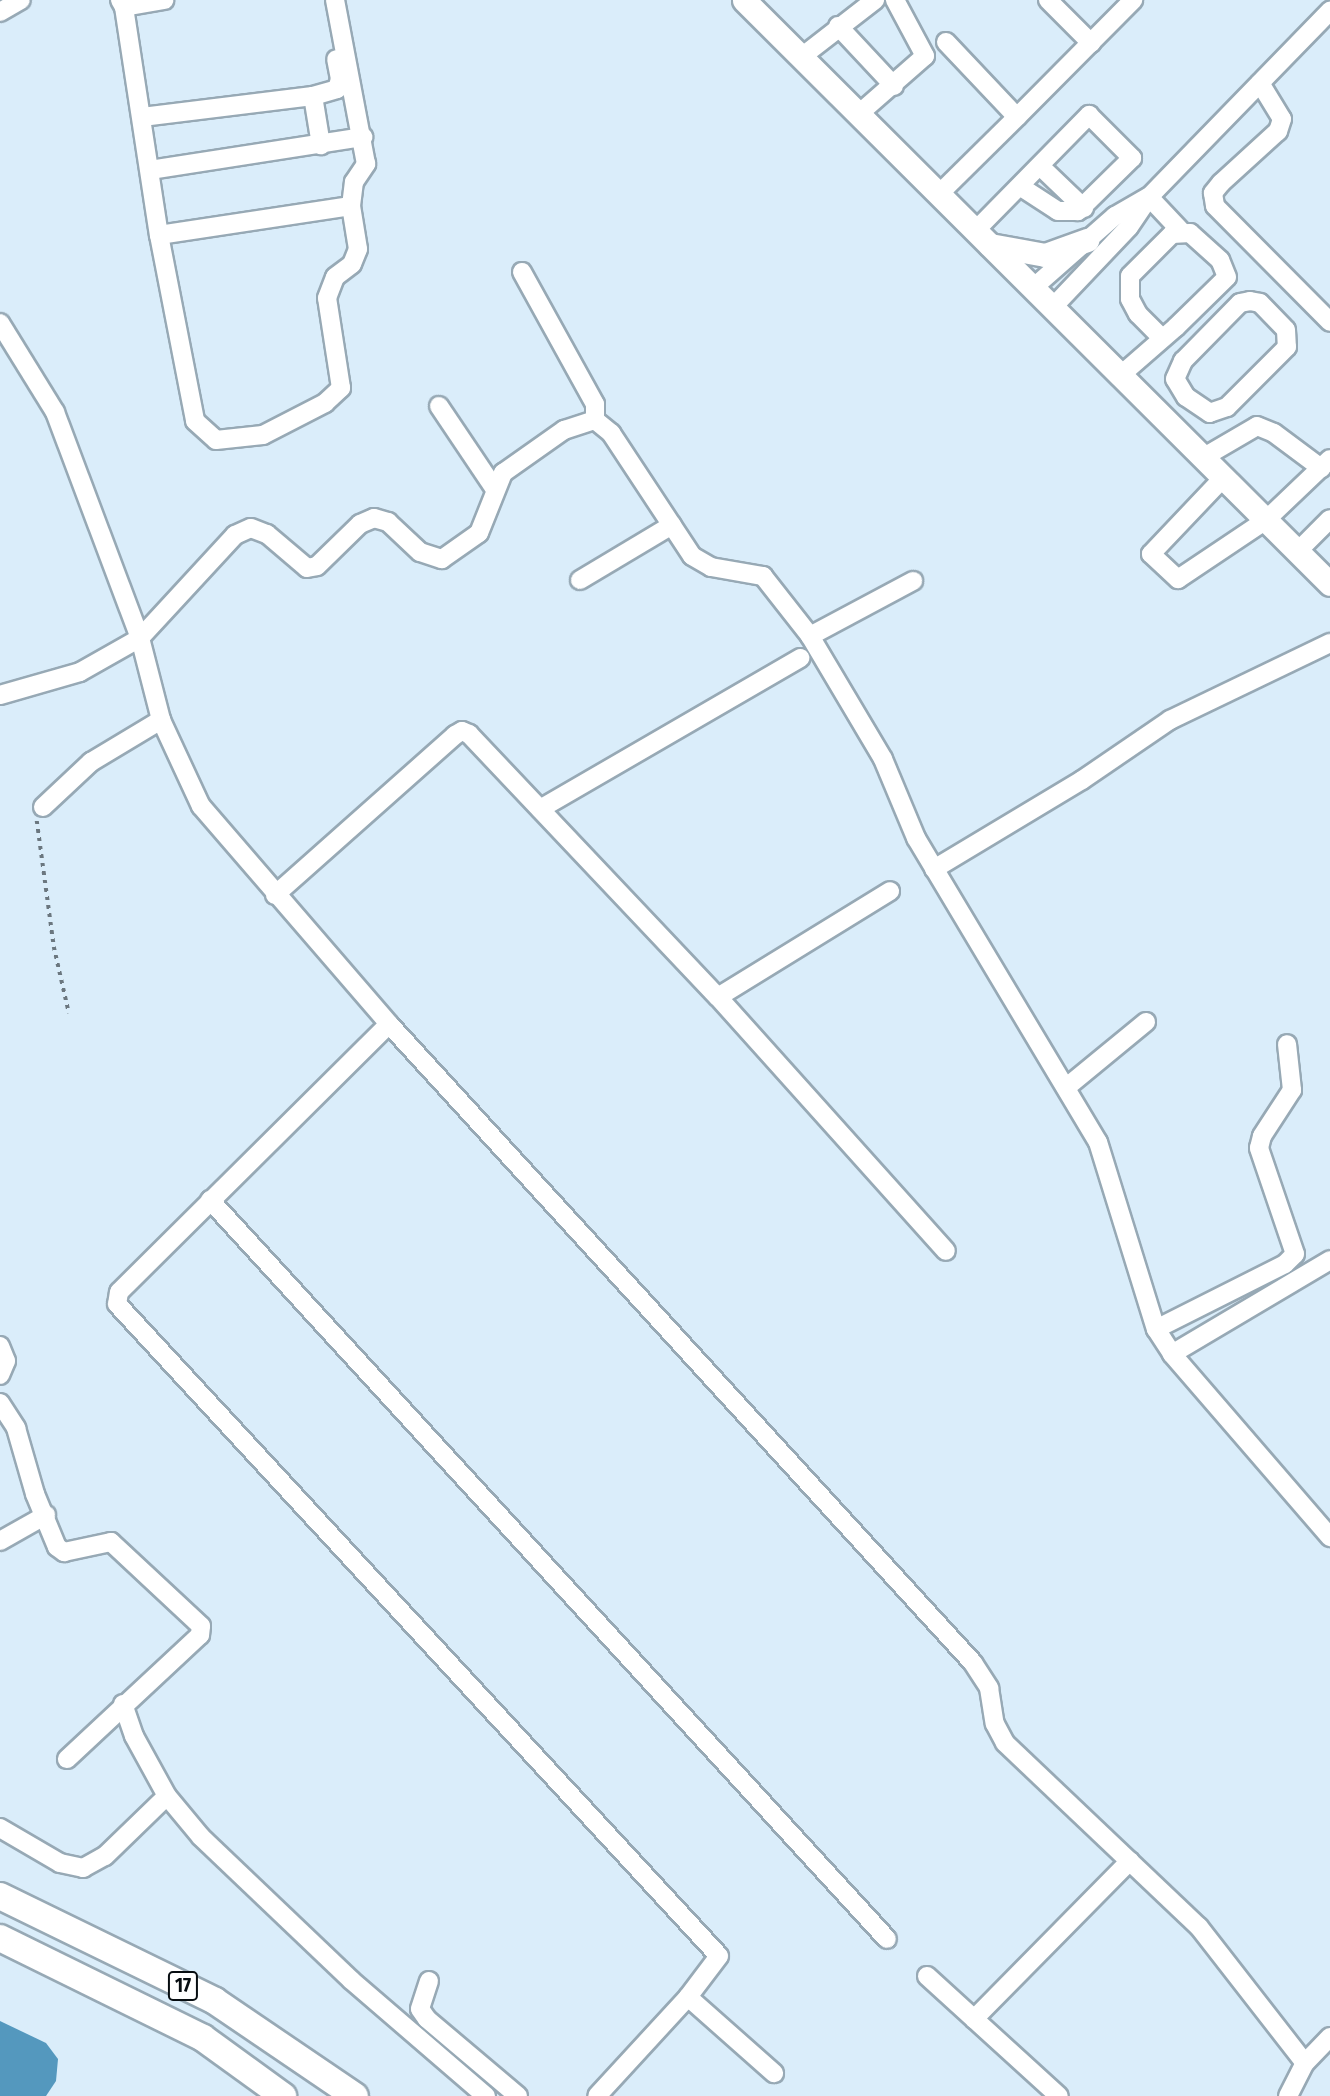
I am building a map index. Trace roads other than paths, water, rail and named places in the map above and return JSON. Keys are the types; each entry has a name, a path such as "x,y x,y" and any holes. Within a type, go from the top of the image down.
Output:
{"highway":[{"name":"17","path":"0,1896 215,2001 355,2096"},
{"name":"17","path":"0,1938 203,2038 283,2096"}],"main road":[{"path":"744,0 804,55 981,237 1166,417 1330,584"},
{"path":"981,237 1045,256 1087,240"}],"street":[{"path":"0,12 21,0"},
{"path":"164,0 122,3 159,236 195,421 216,440 263,435 325,403 341,388 327,298 335,278 352,264 358,249 351,206 354,182 366,164 335,0"},
{"path":"804,55 838,26 875,0"},
{"path":"861,112 894,86 925,56 895,0"},
{"path":"1048,0 1091,43"},
{"path":"939,194 1133,0"},
{"path":"1053,307 1129,227 1149,197 1330,11"},
{"path":"838,26 894,86"},
{"path":"946,42 1017,117"},
{"path":"142,117 313,96 337,89 340,79 333,45"},
{"path":"1260,83 1282,119 1278,131 1221,183 1213,193 1215,206 1330,322"},
{"path":"313,96 321,145"},
{"path":"981,237 1021,187 1088,116 1102,125 1132,158 1084,208 1058,211 1021,187"},
{"path":"150,170 363,137"},
{"path":"1041,166 1084,208"},
{"path":"1122,374 1227,277 1220,260 1190,233 1181,231 1149,197"},
{"path":"1033,288 1087,240 1149,197"},
{"path":"159,236 351,206"},
{"path":"1162,338 1138,314 1130,299 1130,276 1181,231"},
{"path":"522,272 595,404 595,420"},
{"path":"1240,303 1260,303 1286,330 1287,347 1227,407 1210,413 1186,397 1175,379 1183,361 1240,303"},
{"path":"0,323 55,412 140,638 161,720 201,806 388,1024 973,1663 989,1688 995,1724 1005,1743 1199,1927 1305,2063"},
{"path":"1166,417 1186,397"},
{"path":"439,406 494,488"},
{"path":"0,695 80,672 140,638 235,536 251,528 267,534 307,568 317,566 360,524 374,518 388,522 419,552 442,559 479,533 494,488 503,473 581,422 595,420 611,433 700,564 763,576 810,636 883,759 899,805 934,869 1068,1086 1098,1142 1156,1329 1172,1354 1330,1537"},
{"path":"1204,457 1257,426 1325,464 1266,520 1186,578 1178,579 1156,563 1152,554 1224,478"},
{"path":"1298,551 1330,519"},
{"path":"580,580 672,525"},
{"path":"810,636 913,581"},
{"path":"934,869 1082,780 1170,720 1330,643"},
{"path":"540,809 800,658"},
{"path":"43,807 91,762 161,720"},
{"path":"275,895 462,731 540,809 718,997 946,1251"},
{"path":"718,997 890,891"},
{"path":"1068,1086 1146,1022"},
{"path":"388,1024 119,1292 117,1304 719,1956 688,1997 597,2096"},
{"path":"1156,1329 1285,1264 1295,1254 1259,1148 1262,1136 1292,1090 1287,1044"},
{"path":"211,1200 887,1940"},
{"path":"1172,1354 1330,1261"},
{"path":"0,1346 6,1361 0,1375"},
{"path":"0,1403 16,1428 35,1494 46,1515 57,1547 64,1552 111,1542 201,1626 200,1635 67,1759"},
{"path":"0,1541 46,1515"},
{"path":"123,1704 134,1736 167,1796 201,1837 351,1980 486,2096"},
{"path":"0,1828 60,1863 83,1868 106,1856 167,1796"},
{"path":"974,2019 1130,1861"},
{"path":"927,1976 1059,2096"},
{"path":"429,1981 420,2009 427,2019 518,2096"},
{"path":"688,1997 774,2073"},
{"path":"1288,2096 1305,2063 1330,2038"}],"water":[{"path":"0,2021 46,2043 58,2059 56,2081 46,2096 0,2096"}]}
